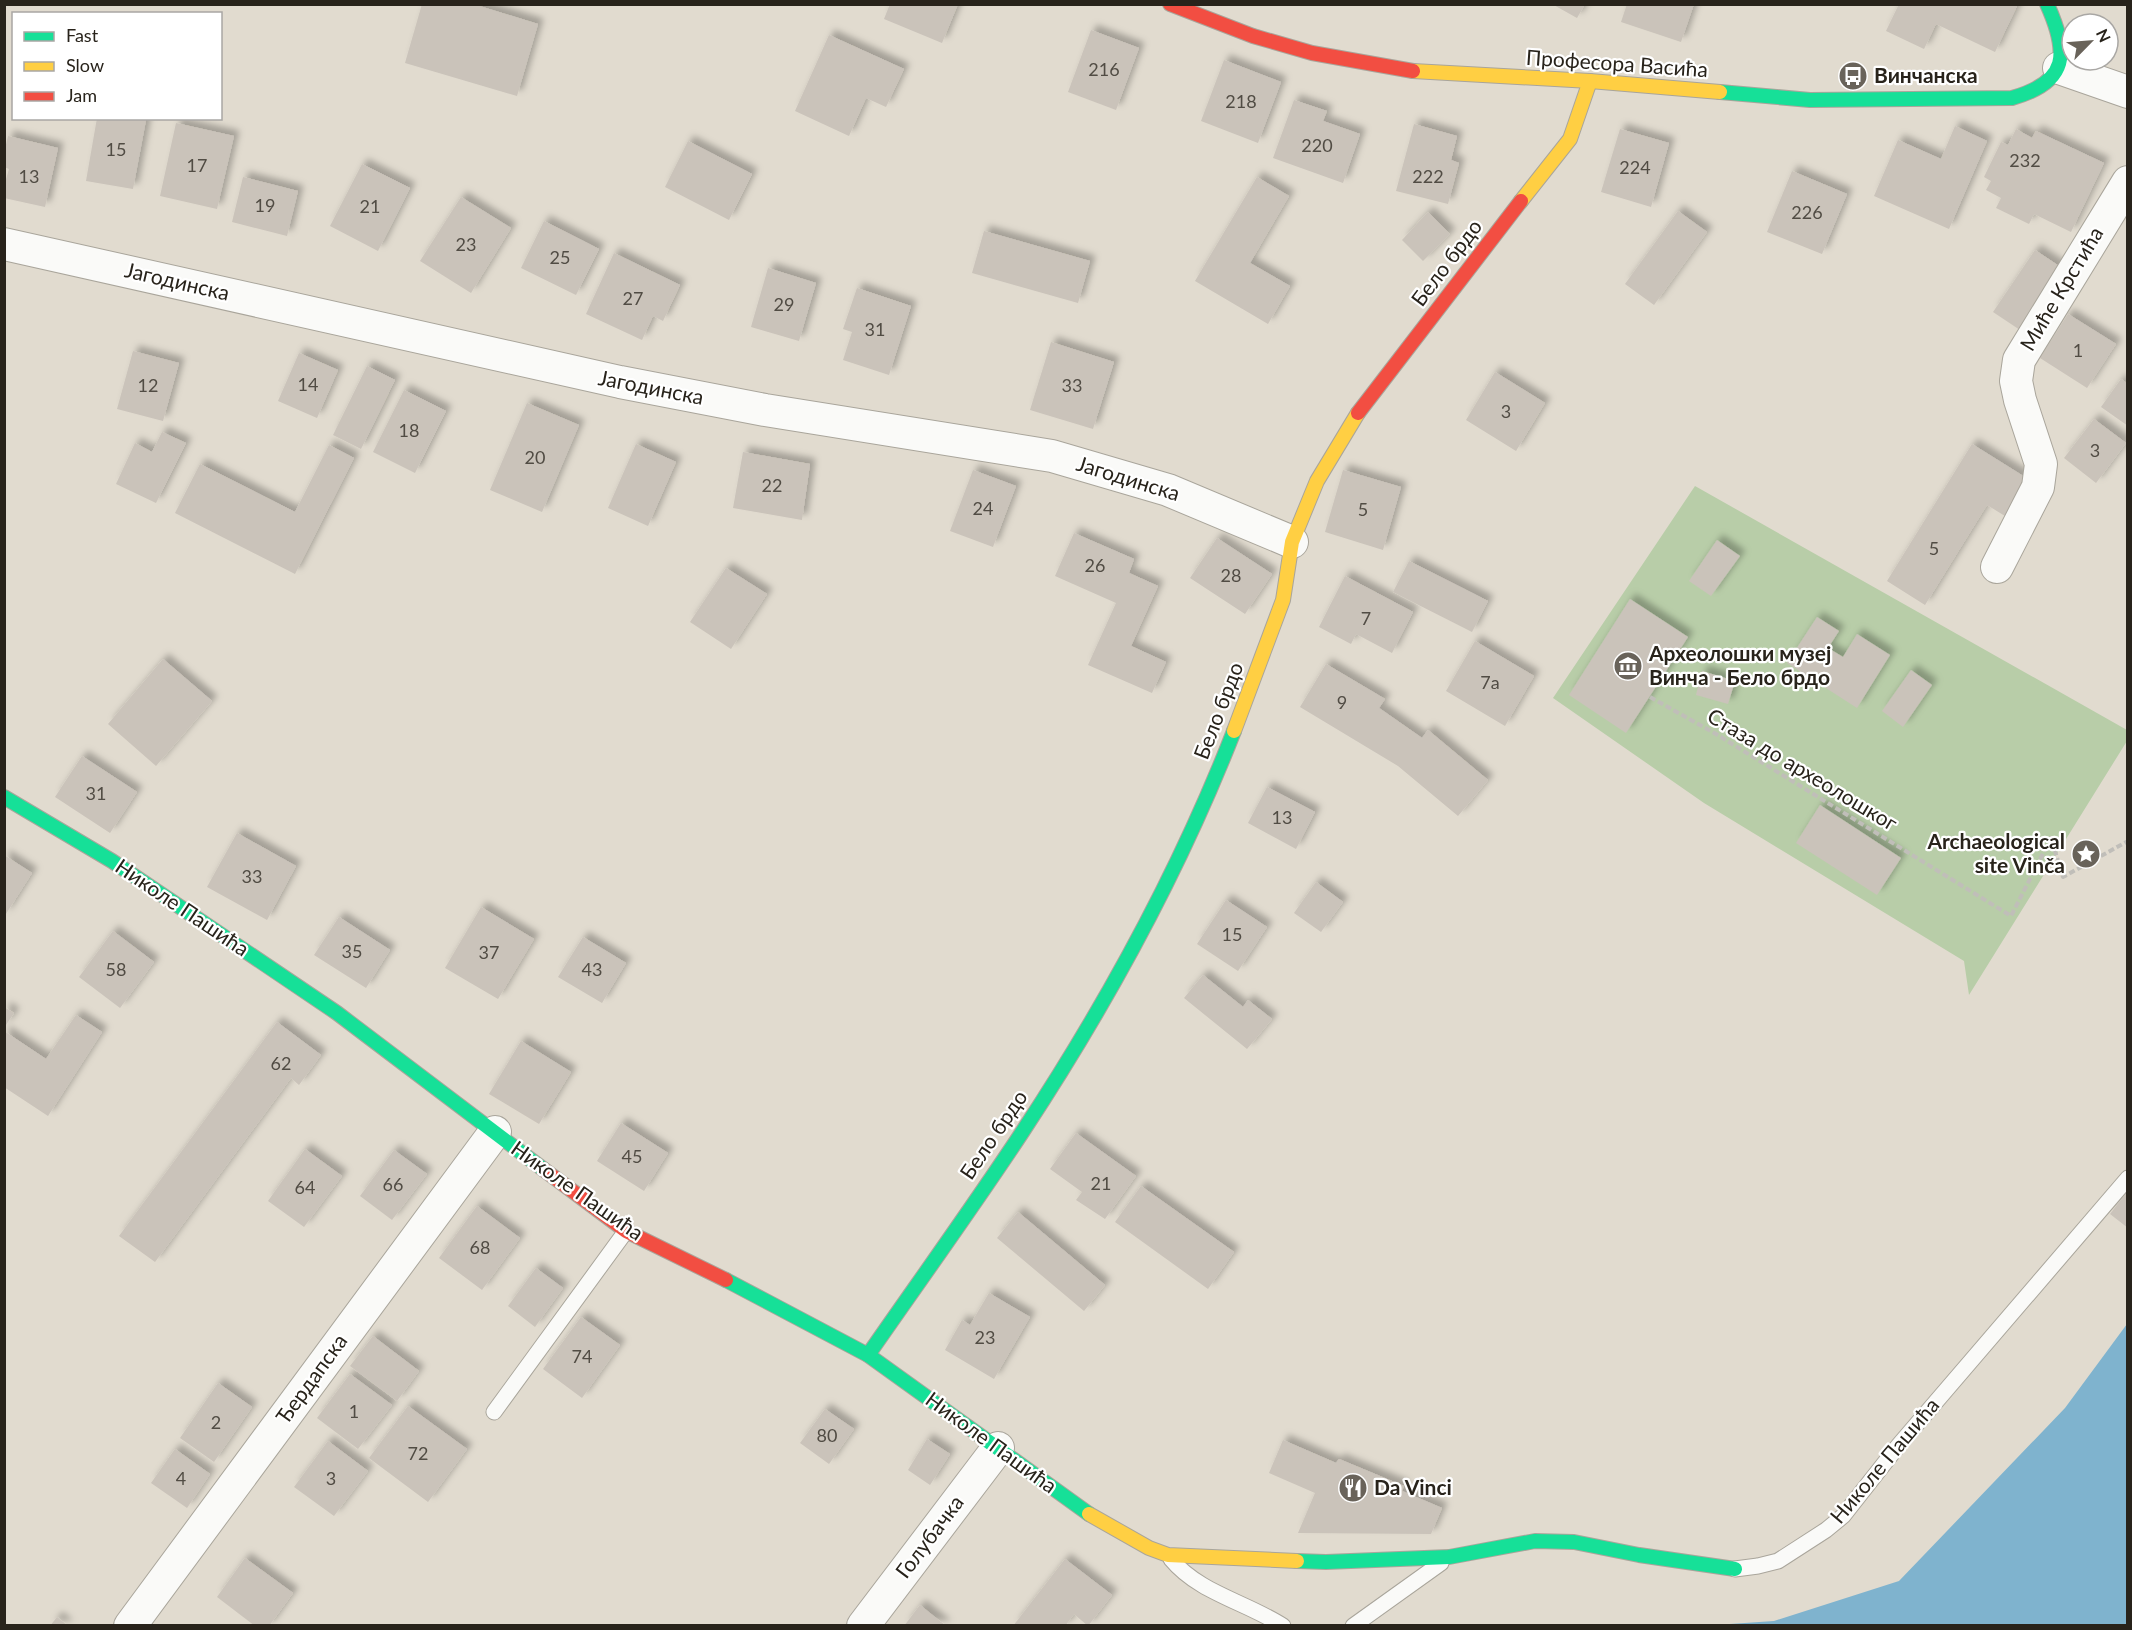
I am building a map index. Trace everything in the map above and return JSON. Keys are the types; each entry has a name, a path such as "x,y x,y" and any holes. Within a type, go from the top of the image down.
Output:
{"street":[{"name":"Професора Васића","path":"1170,4 1253,36 1312,53 1425,73 1590,81 1810,100 2012,98 2040,89 2059,68"},
{"path":"2047,4 2056,22 2061,40 2062,52 2059,68 2127,92"},
{"name":"Бело брдо","path":"868,1355 1023,1131 1100,1007 1171,877 1218,772 1275,622 1283,600 1292,542 1317,481 1355,417 1514,208 1570,139 1590,81"},
{"name":"Миће Крстића","path":"1997,567 2038,487 2041,464 2020,400 2016,381 2019,360 2127,182"},
{"name":"Јагодинска","path":"4,244 620,382 765,410 1052,456 1168,490 1292,542"},
{"name":"Николе Пашића","path":"4,797 112,861 338,1013 626,1232 710,1271 868,1355 1083,1510 1149,1548 1168,1555 1326,1562 1449,1557 1535,1541 1574,1542 1639,1555 1735,1569"},
{"name":"Ђердапска","path":"130,1626 495,1132"},
{"name":"Голубачка","path":"863,1626 998,1448"}],"lane":[{"name":"Николе Пашића","path":"1735,1569 1778,1561 1826,1530 1843,1516 1898,1446 2127,1178"},
{"path":"494,1412 626,1232"},
{"name":"Николе Пашића","path":"1168,1555 1180,1571 1200,1585 1246,1605 1283,1626"},
{"name":"Николе Пашића","path":"1353,1626 1449,1557"}],"path":[{"name":"Стаза до археолошког","path":"1650,697 1716,734 2011,916 2051,838 2063,878 2127,842"}],"green space":[{"path":"1695,486 2127,730 2127,741 1969,995 1964,961 1704,803 1553,698"}],"water":[{"path":"2127,1324 2127,1625 1715,1625 1774,1621 1899,1581 2065,1408"}],"building":[{"path":"422,4 473,4 538,24 517,96 405,63"},
{"path":"890,4 958,4 942,43 884,19"},
{"path":"1552,4 1585,4 1577,18"},
{"path":"1627,4 1694,4 1681,42 1621,22"},
{"path":"1899,4 2018,4 1995,52 1936,24 1924,49 1886,31"},
{"path":"1091,30 1139,48 1116,110 1068,92"},
{"path":"829,35 904,69 886,107 866,98 849,136 795,111"},
{"path":"1224,60 1281,82 1258,143 1201,121"},
{"path":"1294,100 1327,111 1323,121 1360,134 1343,183 1273,158"},
{"path":"97,120 146,120 133,189 86,181"},
{"path":"176,123 234,136 217,209 160,196"},
{"path":"1414,124 1457,136 1451,160 1459,163 1448,204 1396,191"},
{"path":"1955,126 1987,141 1949,229 1874,196 1898,140 1941,159"},
{"path":"1620,129 1669,143 1651,207 1601,192"},
{"path":"2016,129 2032,138 2036,131 2104,163 2071,232 2034,214 2029,224 1996,208 2001,198 1986,190 1991,181 1984,177 2001,142 2008,145"},
{"path":"8,136 58,148 45,207 4,198 4,186 9,169 4,167"},
{"path":"688,141 752,174 729,220 665,187"},
{"path":"362,164 410,188 378,251 330,226"},
{"path":"1792,171 1847,194 1822,254 1767,232"},
{"path":"243,177 298,191 287,236 232,222"},
{"path":"1257,177 1289,196 1250,263 1290,286 1268,324 1195,281"},
{"path":"461,197 511,228 471,293 420,261"},
{"path":"1678,211 1707,232 1654,305 1625,284"},
{"path":"1428,212 1450,234 1423,261 1402,240"},
{"path":"544,221 599,249 576,295 521,268"},
{"path":"984,231 1090,261 1078,303 972,273"},
{"path":"2035,250 2062,268 2020,330 1993,312"},
{"path":"614,253 680,285 663,321 653,316 642,340 586,314"},
{"path":"768,268 816,283 799,341 751,327"},
{"path":"857,288 911,306 889,375 843,360 852,332 843,329"},
{"path":"2068,314 2116,344 2087,388 2040,358"},
{"path":"1051,342 1114,362 1093,429 1030,410"},
{"path":"133,351 179,363 163,421 117,409"},
{"path":"299,353 338,370 317,418 278,401"},
{"path":"367,366 395,380 361,449 333,435"},
{"path":"1495,372 1545,403 1516,451 1466,420"},
{"path":"2121,379 2128,384 2128,426 2101,407"},
{"path":"404,390 446,411 415,473 373,452"},
{"path":"527,403 579,425 542,512 490,490"},
{"path":"2094,419 2126,443 2096,483 2064,458"},
{"path":"162,432 186,443 156,503 116,484 135,443 152,452"},
{"path":"636,444 676,462 648,526 608,508"},
{"path":"1972,444 2028,479 2005,516 1987,505 1925,605 1887,581"},
{"path":"329,445 354,458 295,574 175,513 200,464 295,512"},
{"path":"743,452 810,464 802,520 733,508"},
{"path":"973,470 1016,486 993,547 950,531"},
{"path":"1343,470 1401,487 1383,550 1325,532"},
{"path":"1074,533 1134,559 1129,573 1158,586 1131,646 1166,662 1152,693 1088,665 1116,603 1055,576"},
{"path":"1217,538 1272,574 1245,614 1190,578"},
{"path":"1717,540 1740,556 1711,596 1689,581"},
{"path":"1409,561 1488,601 1472,632 1393,592"},
{"path":"726,568 767,594 731,649 690,622"},
{"path":"1345,576 1413,612 1392,653 1356,634 1351,644 1319,627"},
{"name":"Археолошки музеј Винча - Бело брдо","path":"1630,599 1688,637 1626,733 1569,695"},
{"path":"1817,617 1839,631 1828,648 1843,657 1857,634 1890,655 1857,708 1787,663"},
{"path":"1475,641 1534,676 1505,726 1446,691"},
{"path":"163,659 212,701 156,766 108,724"},
{"path":"1326,664 1385,699 1379,708 1422,738 1428,730 1488,780 1458,816 1398,766 1300,707"},
{"path":"1911,670 1932,685 1903,727 1882,711"},
{"path":"1702,671 1735,681 1728,704 1696,695"},
{"path":"82,756 137,792 110,833 55,797"},
{"path":"1267,787 1315,812 1296,849 1248,823"},
{"path":"1820,805 1901,858 1877,895 1796,843"},
{"path":"237,833 296,866 267,920 207,887"},
{"path":"4,855 32,873 4,917"},
{"path":"1316,882 1343,902 1321,932 1294,913"},
{"path":"1226,900 1267,927 1238,971 1197,944"},
{"path":"481,907 534,939 498,999 445,968"},
{"path":"339,917 390,950 366,988 314,955"},
{"path":"113,931 154,962 120,1008 79,977"},
{"path":"583,937 626,963 602,1003 558,977"},
{"path":"1203,975 1243,1007 1248,1000 1272,1019 1247,1049 1184,998"},
{"path":"4,1007 14,1013 4,1028"},
{"path":"76,1015 102,1032 48,1116 4,1087 4,1031 46,1059"},
{"path":"277,1022 321,1055 299,1085 291,1078 155,1262 119,1236"},
{"path":"521,1041 571,1072 539,1124 489,1094"},
{"path":"621,1123 668,1153 644,1191 597,1161"},
{"path":"1076,1133 1136,1176 1105,1219 1076,1200 1082,1192 1050,1169"},
{"path":"305,1149 342,1176 304,1227 268,1201"},
{"path":"394,1150 427,1174 392,1220 360,1196"},
{"path":"1141,1186 1234,1252 1208,1289 1115,1222"},
{"path":"2128,1191 2128,1228 2110,1214"},
{"path":"477,1206 520,1238 482,1290 439,1258"},
{"path":"1018,1212 1105,1285 1084,1311 997,1238"},
{"path":"536,1268 563,1288 535,1327 508,1306"},
{"path":"989,1293 1030,1317 994,1379 945,1350 962,1320 970,1325"},
{"path":"581,1317 620,1345 582,1398 543,1369"},
{"path":"373,1336 419,1371 397,1401 350,1366"},
{"path":"350,1374 392,1405 358,1449 317,1418"},
{"path":"218,1383 252,1407 214,1462 180,1438"},
{"path":"408,1406 467,1449 428,1502 369,1458"},
{"path":"825,1409 854,1429 829,1464 800,1443"},
{"path":"927,1439 950,1454 930,1485 908,1470"},
{"name":"Da Vinci","path":"1283,1440 1336,1463 1339,1459 1404,1486 1402,1491 1442,1508 1431,1534 1298,1533 1315,1493 1269,1473"},
{"path":"328,1441 368,1471 334,1516 294,1487"},
{"path":"175,1449 210,1474 187,1508 151,1483"},
{"path":"245,1558 293,1593 269,1626 255,1626 217,1597"},
{"path":"1065,1559 1112,1595 1088,1626 1074,1614 1065,1626 1013,1626"},
{"path":"920,1605 946,1626 904,1626"},
{"path":"57,1617 68,1626 50,1626"}],"traffic: fast":[{"path":"1720,92 1810,100 2012,98 2045,83 2054,74 2059,63 2061,51 2059,37 2047,4"},
{"path":"868,1355 1004,1159 1054,1083 1112,986 1190,835 1234,731"},
{"path":"4,797 112,861 337,1013 543,1169"},
{"path":"726,1280 868,1355 1089,1514"},
{"path":"1297,1561 1449,1557 1535,1541 1574,1542 1639,1555 1735,1569"}],"traffic: slow":[{"path":"1413,71 1590,81 1720,92"},
{"path":"1521,201 1570,139 1590,81"},
{"path":"1234,731 1283,600 1292,542 1317,481 1358,413"},
{"path":"1089,1514 1149,1548 1168,1555 1297,1561"}],"traffic: jam":[{"path":"1170,4 1253,36 1312,53 1413,71"},
{"path":"1358,413 1521,201"},
{"path":"543,1169 626,1231 726,1280"}],"place":[{"name":"Винчанска","path":"1853,76"},
{"name":"Археолошки музеј Винча - Бело брдо","path":"1628,666"},
{"name":"Archaeological site Vinča","path":"2086,854"},
{"name":"Da Vinci","path":"1353,1488"}]}
